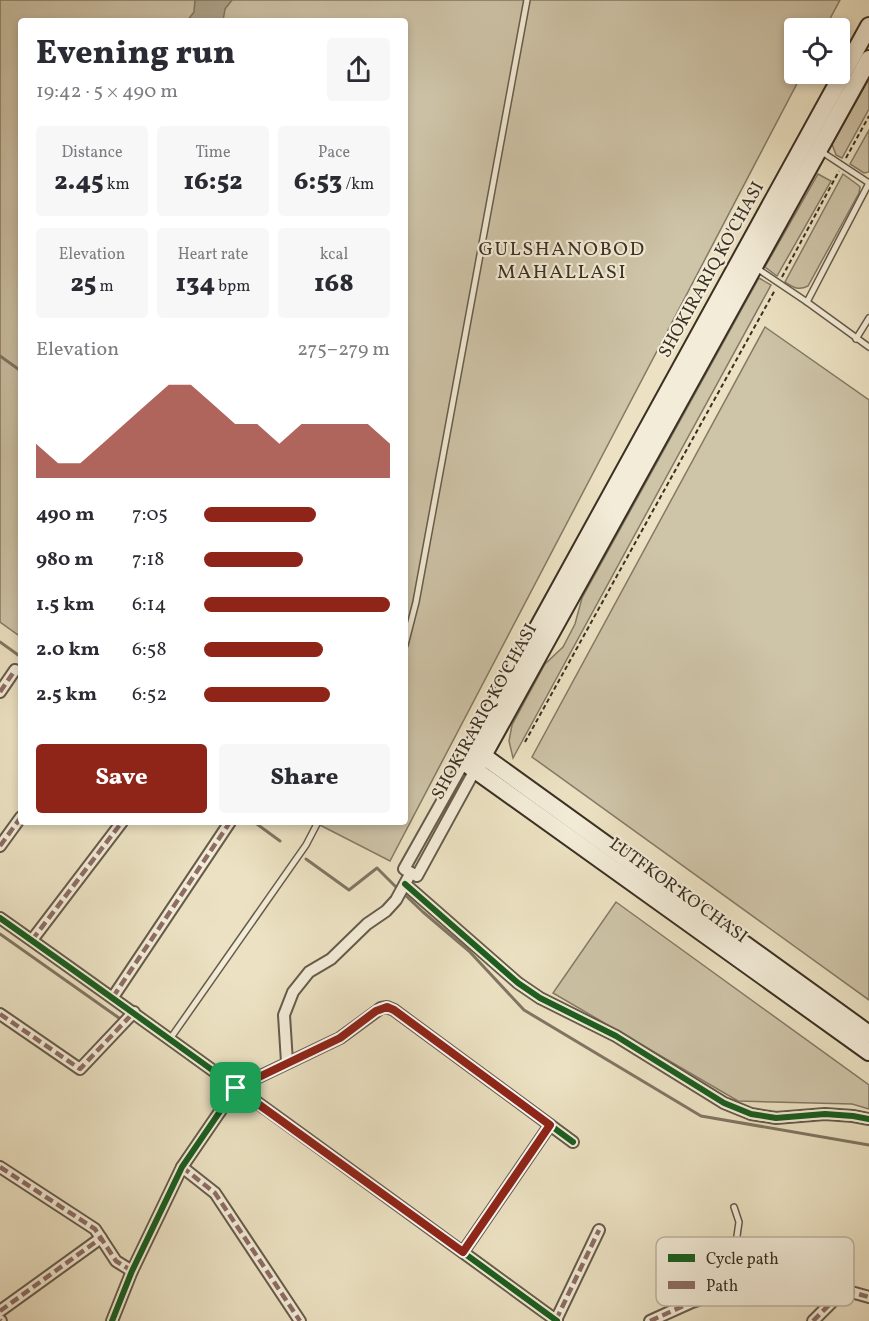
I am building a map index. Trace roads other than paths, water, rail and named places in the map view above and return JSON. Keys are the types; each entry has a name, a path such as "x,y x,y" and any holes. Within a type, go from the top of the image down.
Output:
{"main road":[{"name":"SHOKIRARIQ KO'CHASI","path":"473,759 812,145 869,26"},
{"name":"SHOKIRARIQ KO'CHASI","path":"812,145 868,64"},
{"name":"LUTFKOR KO'CHASI","path":"473,759 869,1034"},
{"name":"LUTFKOR KO'CHASI","path":"473,759 869,1052"}],"street":[{"path":"0,692 15,670"},
{"name":"SHOKIRARIQ KO'CHASI","path":"405,884 411,873 404,869 473,759"},
{"path":"0,846 18,821"},
{"path":"32,940 120,825"},
{"path":"113,997 228,825"},
{"path":"287,1062 284,1015 293,992 309,972 331,959 367,924 386,911 396,900 405,884 518,983 540,998 616,1036 724,1103 751,1114 776,1118 825,1114 869,1119"},
{"path":"0,918 134,1012 556,1321 599,1230"},
{"path":"112,1321 132,1271 182,1167 236,1088 340,1038 376,1011 387,1007 403,1017 573,1142"},
{"path":"0,1014 80,1069 134,1012"},
{"path":"463,1252 550,1125"},
{"path":"0,1167 95,1229 116,1261 132,1271"},
{"path":"182,1167 215,1193 300,1321"},
{"path":"0,1311 101,1238"},
{"path":"854,1293 869,1297"},
{"path":"650,1321 682,1306"},
{"path":"813,1321 828,1306"}],"lane":[{"path":"408,632 418,590 527,0"},
{"path":"807,302 869,183 812,145"},
{"path":"747,262 869,347"},
{"path":"856,339 869,318"},
{"path":"170,1039 306,845 316,825"},
{"path":"734,1208 739,1222 737,1237"}],"waterway":[{"path":"0,356 18,369"},
{"path":"0,642 18,655"},
{"path":"258,825 280,841"},
{"path":"306,859 349,890 377,868 398,889"},
{"path":"403,893 469,951 524,1010 701,1116 869,1145"},
{"path":"0,934 119,1018"}],"district":[{"name":"GULSHANOBOD MAHALLASI","path":"562,262"}]}
